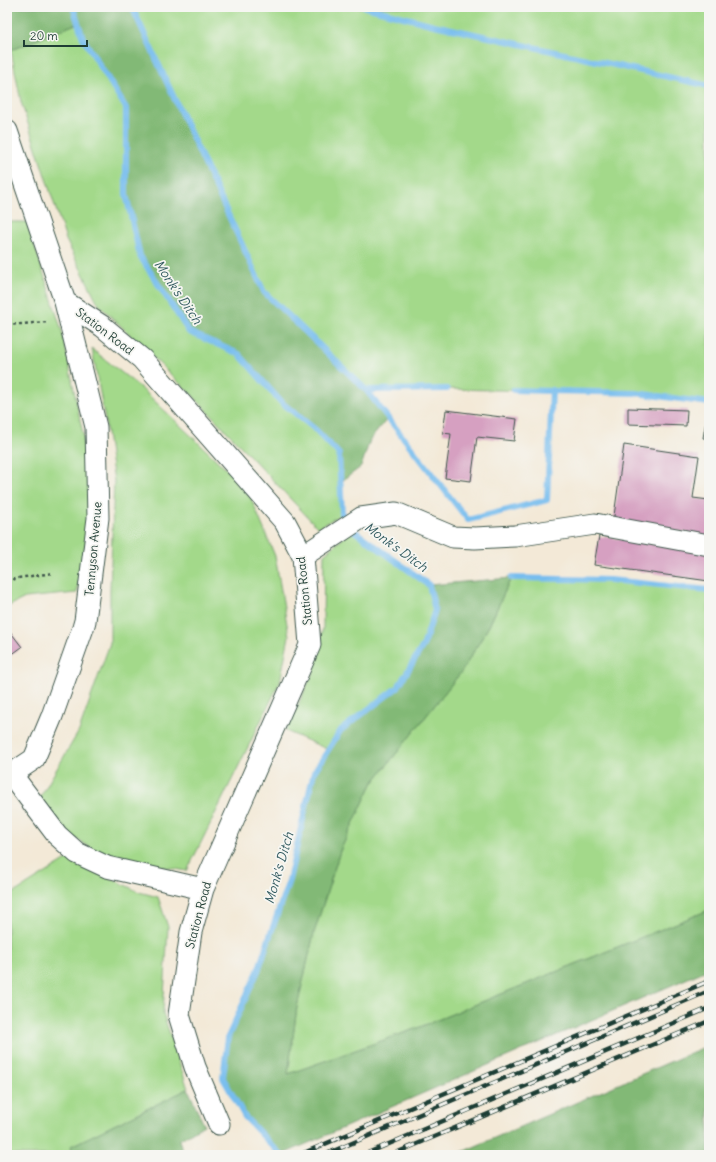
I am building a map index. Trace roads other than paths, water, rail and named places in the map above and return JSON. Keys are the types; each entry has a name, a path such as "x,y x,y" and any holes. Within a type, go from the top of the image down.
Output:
{"street":[{"name":"Station Road","path":"7,131 68,311 102,326 142,359 285,522 303,556 310,645 203,889 191,932 179,1015 195,1067 219,1124"},
{"name":"Tennyson Avenue","path":"9,776 34,759 52,716 83,628 86,614 98,518 96,427 68,311"},
{"path":"303,556 361,518 396,513 453,537 475,538 515,536 595,524 709,545"},
{"path":"9,776 57,835 77,853 107,867 203,889"}],"waterway":[{"name":"Monk's Ditch","path":"73,7 83,38 126,108 126,194 140,256 189,332 239,354 281,402 316,430 339,454 342,514 353,530 429,585 435,610 424,644 398,687 341,730 314,772 289,880 258,971 228,1037 223,1078 245,1117 281,1155"},
{"path":"132,7 264,292 366,390 468,520 547,500 552,390"},
{"path":"365,7 434,25 709,86"},
{"path":"366,390 447,389"},
{"path":"514,390 636,393 709,403"},
{"path":"511,578 610,580 709,590"}],"railway":[{"path":"299,1155 709,981"},
{"path":"324,1155 709,991"},
{"path":"363,1155 709,1008"},
{"path":"391,1155 709,1021"}]}
